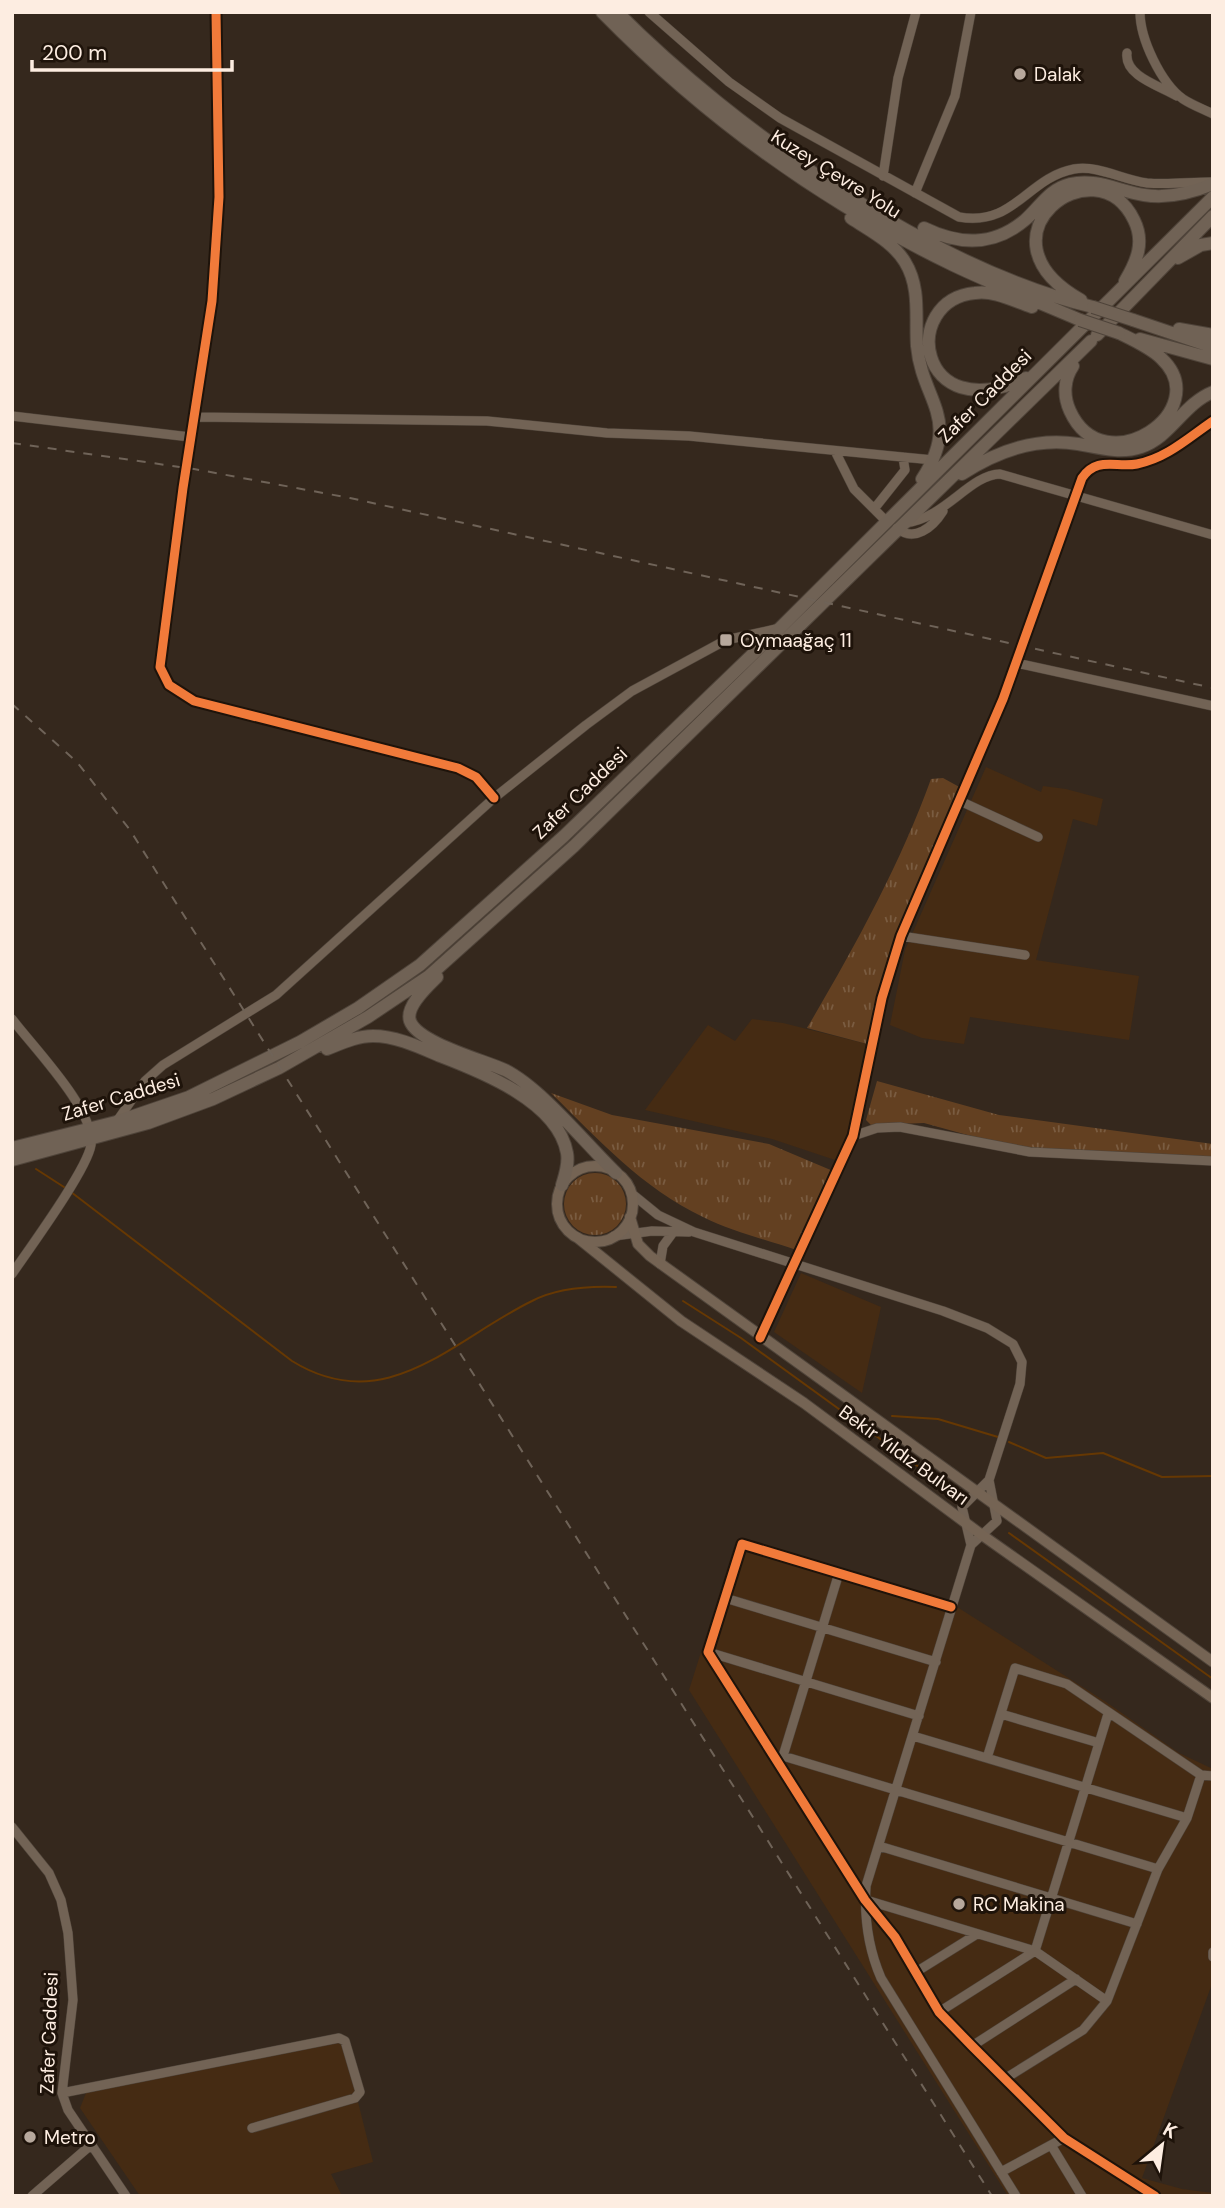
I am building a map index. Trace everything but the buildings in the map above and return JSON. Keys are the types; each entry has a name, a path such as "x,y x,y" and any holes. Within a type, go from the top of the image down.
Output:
{"highway":[{"name":"Kuzey Çevre Yolu","path":"602,12 675,82 793,173 906,241 1080,320"},
{"name":"Kuzey Çevre Yolu","path":"617,12 736,117 802,164 884,215 958,254 1062,299 1093,307"},
{"path":"731,127 792,178 885,242 906,264 916,294 919,359 939,415 940,433 933,460 910,497"},
{"path":"802,164 926,230 947,239 968,242 988,240 1006,232 1024,220 1051,193 1082,181 1106,184 1147,196 1170,196 1213,183"},
{"path":"1111,302 1137,259 1138,230 1127,208 1111,196 1096,191 1070,193 1053,204 1039,224 1036,244 1039,259 1054,284 1093,307 1213,347"},
{"path":"1111,302 1213,197"},
{"path":"1119,333 1162,358 1174,378 1174,398 1166,417 1153,432 1135,440 1115,442 1096,438 1081,428 1070,412 1065,395 1067,378 1091,341 1213,216"},
{"path":"1158,272 1201,245 1213,243"},
{"path":"1034,374 1013,384 978,390 947,382 930,360 928,341 934,322 946,305 975,292 1001,296 1213,359"},
{"name":"Zafer Caddesi","path":"12,1160 22,1150 148,1123 213,1099 313,1049 368,1017 429,976 574,846 895,524 910,497 1111,302"},
{"path":"1133,320 1213,335"},
{"name":"Zafer Caddesi","path":"90,1134 116,1122 189,1097 263,1062 358,1008 420,965 555,845 780,628 895,524 930,497 1091,341"},
{"path":"930,497 987,458 1031,443 1053,442 1111,450 1144,447 1159,438 1192,403 1213,392"},
{"path":"481,931 422,992 410,1014 411,1022 421,1036 516,1077 616,1173"},
{"path":"313,1049 322,1051 350,1039 373,1036 393,1038 503,1082 526,1099 557,1129 568,1156 562,1185"}],"main road":[{"path":"586,1167 605,1167 616,1173 631,1192 630,1217 614,1236 597,1241 578,1238 564,1226 558,1215 557,1203 562,1185 570,1175 586,1167"},
{"name":"Bekir Yıldız Bulvarı","path":"630,1217 638,1244 660,1264 1213,1662"},
{"name":"Bekir Yıldız Bulvarı","path":"578,1238 681,1321 804,1403 982,1535 1213,1698"}],"street":[{"path":"216,12 219,197 212,301 190,437 159,657 160,667 169,685 194,701 458,768 476,778 494,798"},
{"path":"649,12 762,106 952,214 975,219 1006,211 1050,178 1075,169 1101,171 1146,183 1213,183"},
{"path":"883,176 898,78 916,12"},
{"path":"915,194 955,96 971,12"},
{"path":"1140,12 1146,45 1181,98"},
{"path":"1127,53 1126,61 1131,70 1213,114"},
{"path":"12,416 190,437"},
{"path":"194,417 487,421 933,460"},
{"path":"760,1338 797,1264 853,1136 883,998 901,936 1016,663 1075,495 1085,474 1104,463 1134,465 1157,458 1177,448 1213,421"},
{"path":"835,450 854,489 906,534 921,532 934,523 946,507 982,478 995,474 1213,535"},
{"path":"874,509 905,470 903,457"},
{"path":"116,1122 145,1081 163,1065 276,995 494,798 632,691 726,640 780,628"},
{"path":"1016,663 1213,706"},
{"path":"960,800 1038,837"},
{"path":"901,936 1025,955"},
{"path":"12,1019 82,1110 90,1134"},
{"path":"853,1136 877,1128 900,1126 1030,1152 1213,1161"},
{"name":"Zafer Caddesi","path":"12,1274 71,1183 91,1147 90,1134"},
{"path":"631,1192 659,1214 694,1232 954,1315 987,1328 1013,1344 1022,1362 1021,1379 989,1480 962,1507 963,1521 971,1545"},
{"path":"660,1264 663,1246 674,1231"},
{"path":"614,1236 694,1232"},
{"path":"989,1480 997,1521 971,1545 865,1900 869,1943 881,1978 1016,2196"},
{"path":"708,1652 742,1544 951,1607"},
{"path":"780,1758 839,1573"},
{"path":"725,1598 936,1662"},
{"path":"708,1652 919,1716"},
{"path":"708,1652 780,1758 865,1900 895,1937 939,2012 1064,2138 1155,2196"},
{"path":"987,1758 1015,1668 1067,1684 1201,1775 1213,1776"},
{"path":"1001,1714 1100,1743"},
{"path":"939,2012 1035,1951 1108,1714"},
{"path":"913,1736 1187,1818"},
{"path":"780,1758 1158,1869"},
{"path":"1006,2078 1083,2029 1107,2001 1158,1869 1187,1818 1201,1775"},
{"name":"Zafer Caddesi","path":"12,1827 48,1873 61,1899 68,1933 73,2000 62,2093 68,2110 126,2196"},
{"path":"879,1846 1137,1924"},
{"path":"865,1900 1035,1951 1107,2001"},
{"path":"916,1972 977,1934"},
{"path":"972,2046 1076,1979"},
{"path":"62,2093 339,2038 345,2041 360,2092 355,2098 252,2128"},
{"path":"1001,2172 1064,2138"},
{"path":"32,2196 92,2144"},
{"path":"1051,2145 1082,2196"}],"shaded area":[{"path":"986,767 1041,792 1043,786 1103,799 1097,826 1073,819 1036,960 1139,976 1129,1040 970,1017 964,1044 922,1038 890,1025 905,950"},
{"path":"752,1019 783,1023 871,1045 850,1140 838,1161 772,1139 645,1110 708,1025 735,1041"},
{"path":"801,1273 881,1307 862,1393 774,1332"},
{"path":"737,1539 943,1598 1106,1702 1179,1753 1213,1769 1213,1981 1142,2178 1182,2189 1213,2193 1213,2196 1008,2196 689,1690"},
{"path":"338,2042 344,2046 373,2162 331,2174 342,2196 140,2196 80,2108 86,2093"}],"green space":[{"path":"943,778 963,789 920,887 871,1045 807,1028 875,906 931,779"},
{"path":"877,1081 999,1115 1213,1144 1213,1163 1073,1156 982,1139 924,1123 871,1125 866,1120"},
{"path":"551,1093 612,1115 769,1144 833,1171 799,1251 726,1227 660,1192 622,1162"},
{"path":"589,1173 601,1173 617,1182 624,1192 624,1216 617,1226 601,1235 589,1235 578,1230 569,1221 564,1210 564,1198 569,1187 578,1178"}],"waterway":[{"path":"36,1169 67,1189"},
{"path":"71,1192 292,1361 326,1377 358,1382 388,1378 446,1352 503,1317 552,1293 616,1287"},
{"path":"683,1301 741,1338 952,1491"},
{"path":"892,1416 938,1419 998,1437"},
{"path":"1009,1442 1046,1458 1103,1453 1162,1477 1213,1476"},
{"path":"1009,1533 1213,1679"}],"railway":[{"path":"12,443 194,469 350,498 1213,688"},
{"path":"12,704 77,762 130,830 992,2196"}],"cycle path":[{"path":"216,12 219,197 212,301 183,488 160,667 169,685 194,701 458,768 476,777 494,798"},
{"path":"760,1338 853,1136 882,998 901,936 1003,699 1082,478 1088,471 1100,465 1137,464 1158,457 1213,421"},
{"path":"951,1607 742,1544 708,1652 865,1900 895,1937 939,2012 1064,2138 1155,2196"}],"place":[{"name":"Dalak","path":"1020,74"},
{"name":"Oymaağaç 11","path":"726,640"},
{"name":"RC Makina","path":"959,1904"},
{"name":"Metro","path":"30,2137"}]}
